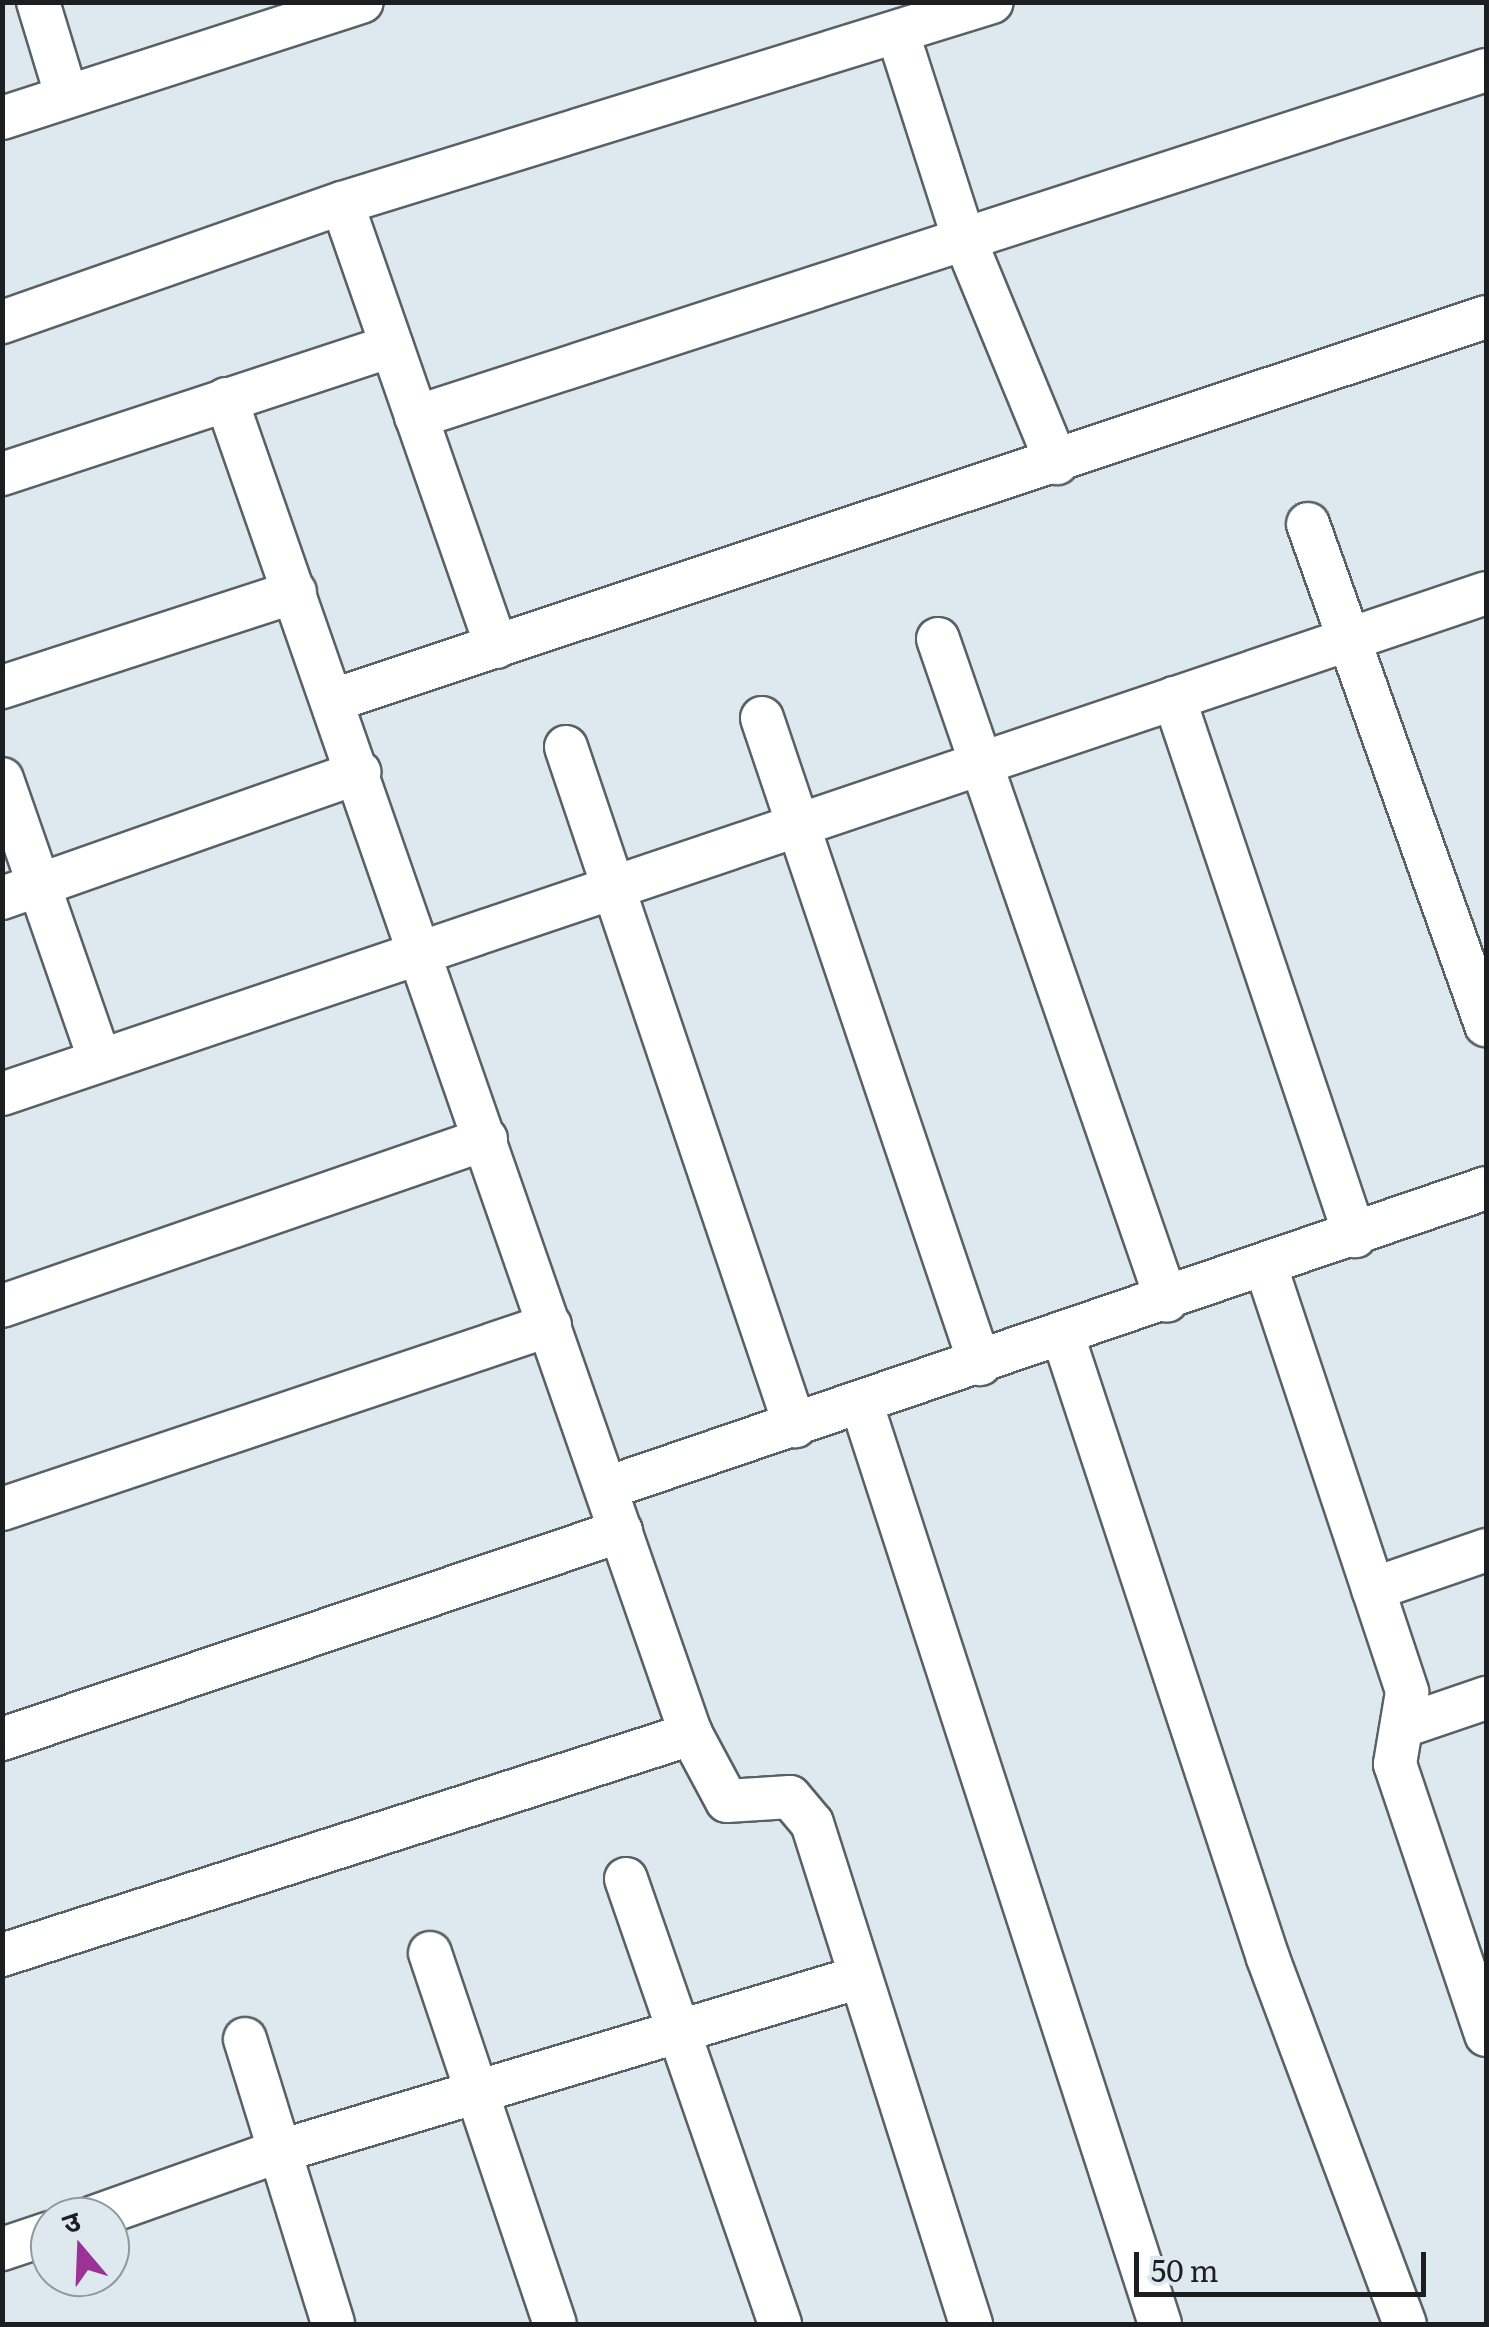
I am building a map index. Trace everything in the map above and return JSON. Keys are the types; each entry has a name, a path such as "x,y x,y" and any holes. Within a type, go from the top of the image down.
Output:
{"street":[{"path":"38,2 66,94"},
{"path":"2,118 66,94 362,2"},
{"path":"2,322 342,203 992,2"},
{"path":"898,34 962,233 1057,463"},
{"path":"416,416 962,233 1486,70"},
{"path":"342,203 497,647"},
{"path":"334,700 1057,463 1486,316"},
{"path":"2,474 392,346"},
{"path":"226,399 691,1734 727,1802 777,1794 801,1807 860,1976 970,2324"},
{"path":"1308,524 1352,638 1486,1025"},
{"path":"2,688 295,592"},
{"path":"2,1094 1486,592"},
{"path":"938,638 1167,1301"},
{"path":"1174,698 1354,1236"},
{"path":"762,718 980,1364"},
{"path":"566,748 616,886 795,1426"},
{"path":"21,892 359,772"},
{"path":"2,779 21,892 100,1060"},
{"path":"2,1306 486,1139"},
{"path":"607,1488 1064,1339 1486,1188"},
{"path":"1266,1268 1407,1692 1404,1726 1394,1764 1486,2035"},
{"path":"2,1509 550,1325"},
{"path":"1064,1339 1268,1958 1405,2324"},
{"path":"862,1404 1160,2324"},
{"path":"2,1739 621,1530"},
{"path":"1373,1589 1486,1550"},
{"path":"1404,1726 1486,1698"},
{"path":"2,1955 691,1734"},
{"path":"626,1879 780,2324"},
{"path":"430,1953 555,2324"},
{"path":"130,2204 277,2152 478,2097 860,1976"},
{"path":"245,2039 333,2324"},
{"path":"2,2249 30,2239"}]}
